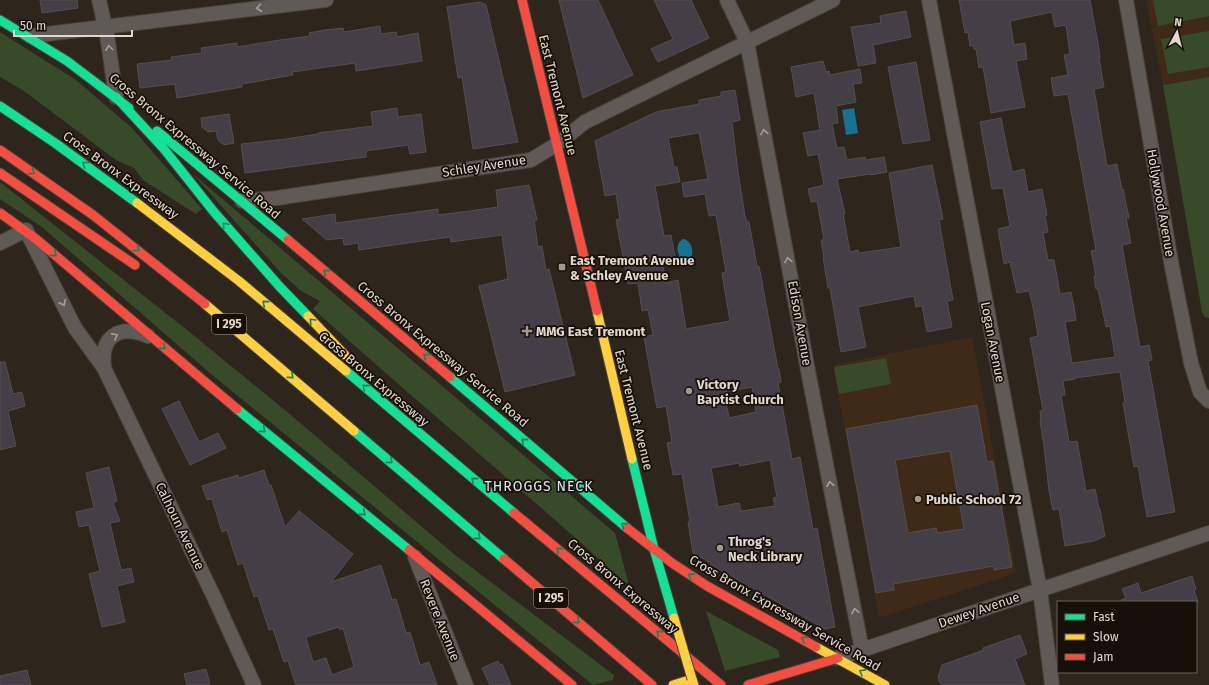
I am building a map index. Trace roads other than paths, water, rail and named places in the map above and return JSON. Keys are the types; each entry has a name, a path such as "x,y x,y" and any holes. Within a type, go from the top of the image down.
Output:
{"main road":[{"name":"East Tremont Avenue","path":"522,0 654,549 693,682"},
{"name":"Cross Bronx Expressway Service Road","path":"0,20 30,36 116,97 242,201 654,549 682,570 703,583 885,685"},
{"path":"116,97 164,149 214,212 275,282 350,360"},
{"name":"Cross Bronx Expressway","path":"0,106 102,176 262,300 437,449 721,685"},
{"name":"I 295","path":"0,150 69,198 138,250 273,361 652,685"},
{"path":"0,173 144,271"},
{"path":"0,213 26,230 150,337 572,685"},
{"path":"183,298 273,361"},
{"path":"366,376 437,449"},
{"name":"Dewey Avenue","path":"751,684 838,658"},
{"path":"673,685 693,682"}],"street":[{"path":"99,0 106,27 116,97"},
{"path":"30,36 326,0"},
{"name":"Edison Avenue","path":"727,0 747,42 862,650"},
{"name":"Schley Avenue","path":"242,201 531,160 557,144 585,122 833,0"},
{"name":"Logan Avenue","path":"929,0 1040,590 1052,685"},
{"name":"Hollywood Avenue","path":"1126,0 1172,267 1191,363 1200,392 1209,401"},
{"path":"0,243 26,230"},
{"name":"Calhoun Avenue","path":"26,230 75,328 104,368 206,580 254,685"},
{"name":"Calhoun Avenue","path":"104,368 104,348 111,337 117,334 130,332 143,334 150,337"},
{"name":"Dewey Avenue","path":"838,658 1209,533"},
{"name":"Revere Avenue","path":"414,555 466,685"}],"water":[{"path":"854,108 858,133 846,135 842,110"},
{"path":"683,239 689,242 692,249 692,257 687,262 681,259 677,248 680,241"}],"place":[{"name":"East Tremont Avenue & Schley Avenue","path":"562,267"},
{"name":"MMG East Tremont","path":"527,331"},
{"name":"Victory Baptist Church","path":"689,391"},
{"name":"Public School 72","path":"918,499"},
{"name":"Throg's Neck Library","path":"720,548"}],"district":[{"name":"THROGGS NECK","path":"539,486"}]}
